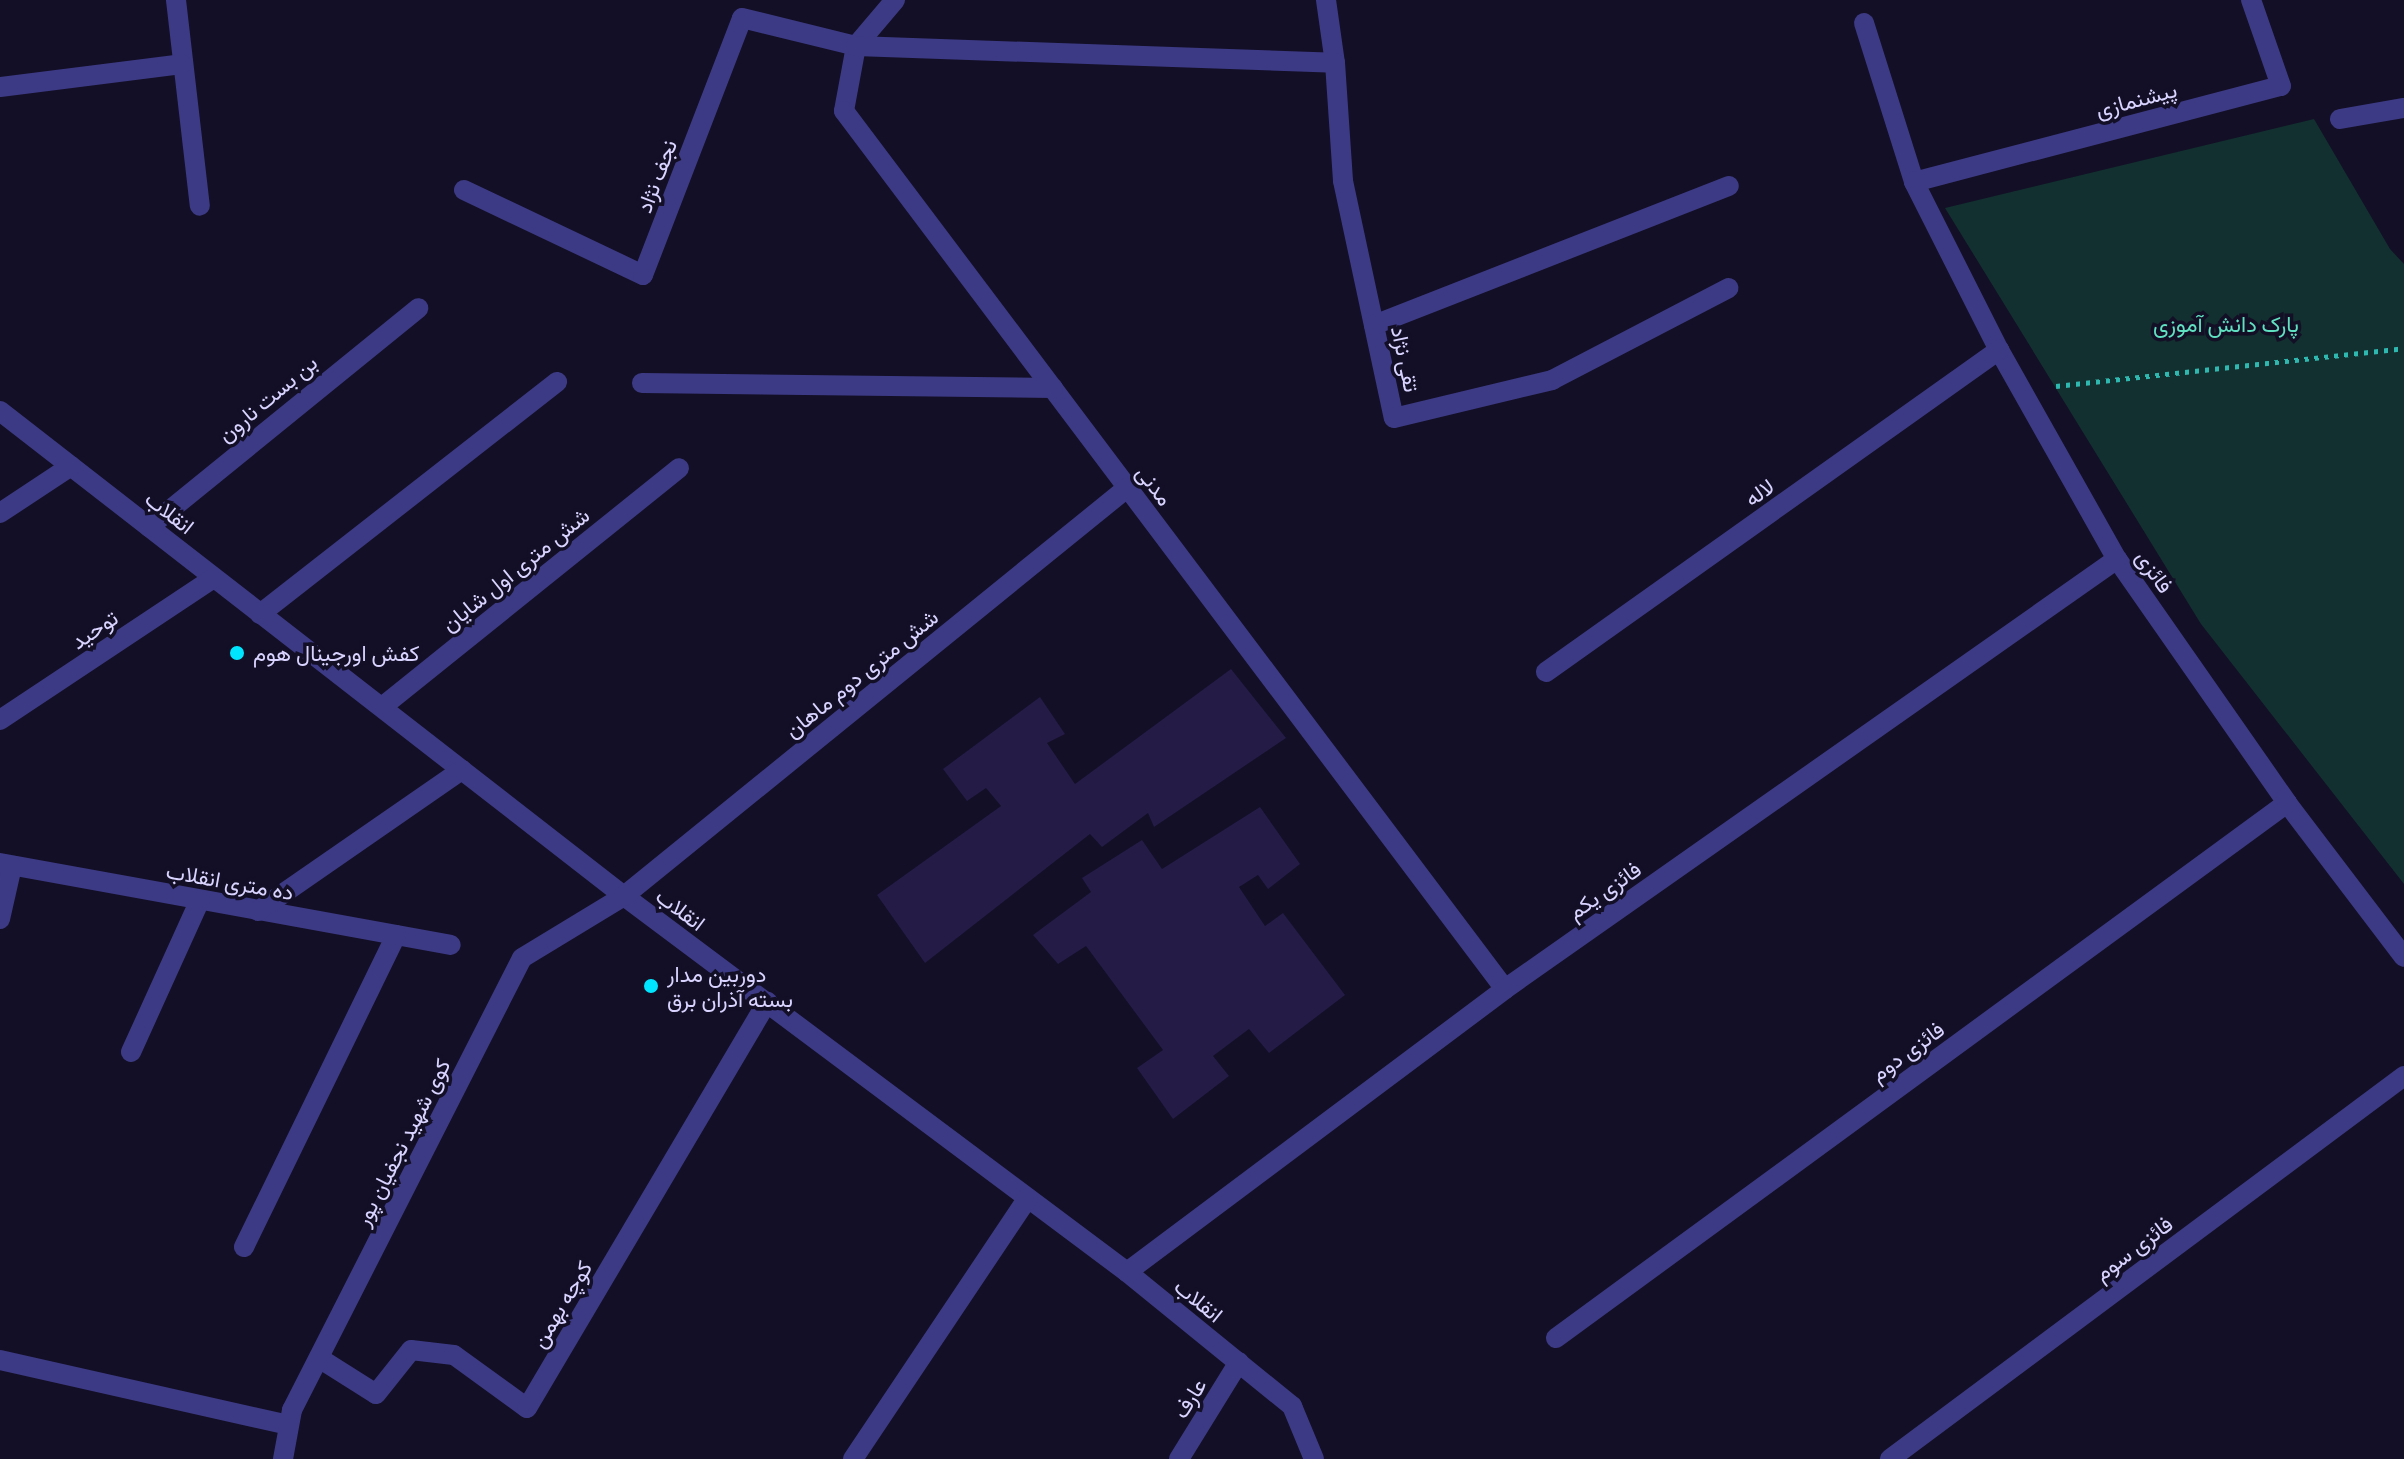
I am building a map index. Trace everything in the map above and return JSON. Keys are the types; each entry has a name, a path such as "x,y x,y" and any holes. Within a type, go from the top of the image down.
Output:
{"street":[{"path":"176,0 200,206"},
{"name":"مدنی","path":"895,0 856,46 844,111 1505,989"},
{"name":"تقی نژاد","path":"1326,0 1335,63 1343,181 1394,418 1552,380 1729,288"},
{"name":"پیشنمازی","path":"1914,182 2281,86 2251,0"},
{"name":"نجف نژاد","path":"464,190 643,275 742,18 856,46"},
{"name":"فائزی","path":"1864,23 1914,182 1999,350 2117,559 2287,803 2404,957"},
{"path":"856,46 1335,63"},
{"path":"0,87 182,64"},
{"path":"2340,119 2404,108"},
{"path":"1374,325 1729,186"},
{"name":"بن بست نارون","path":"149,527 418,308"},
{"name":"لاله","path":"1546,672 1999,350"},
{"path":"260,614 557,382"},
{"path":"642,383 1053,388"},
{"name":"انقلاب","path":"0,411 624,896 1127,1272 1292,1406 1314,1459"},
{"path":"0,513 71,466"},
{"name":"شش متری اول شایان","path":"382,707 679,468"},
{"name":"شش متری دوم ماهان","path":"624,896 1127,488"},
{"name":"فائزی یکم","path":"1127,1272 1505,989 2117,559"},
{"name":"توحید","path":"0,720 214,578"},
{"path":"258,911 462,770"},
{"name":"فائزی دوم","path":"1556,1338 2287,803"},
{"path":"0,919 6,865"},
{"name":"ده متری انقلاب","path":"6,865 451,945"},
{"name":"کوی شهید نجفیان پور","path":"283,1459 292,1410 522,958 624,896"},
{"path":"131,1052 200,900"},
{"path":"244,1247 396,935"},
{"name":"کوچه بهمن","path":"319,1358 376,1394 411,1350 454,1355 527,1408 767,1002"},
{"name":"فائزی سوم","path":"1890,1459 2404,1076"},
{"path":"853,1459 1028,1198"},
{"path":"0,1360 289,1425"},
{"name":"عارف","path":"1179,1459 1239,1362"}],"path":[{"path":"2023,390 2404,348"}],"green space":[{"name":"پارک دانش آموزی","path":"2314,119 2390,249 2404,264 2404,884 2201,624 1945,208"}],"building":[{"path":"1231,669 1286,738 1154,827 1148,813 1102,847 1090,834 925,963 877,895 1001,806 986,788 967,801 943,769 1040,697 1065,734 1047,743 1075,784"},
{"path":"1260,807 1300,864 1268,889 1258,875 1239,887 1265,926 1283,913 1345,995 1269,1053 1249,1029 1213,1056 1229,1076 1173,1119 1137,1068 1163,1050 1086,946 1058,964 1033,935 1091,892 1082,878 1142,840 1162,869"}],"place":[{"name":"کفش اورجینال هوم","path":"237,653"},
{"name":"دوربین مدار بسته آذران برق","path":"651,986"}]}
